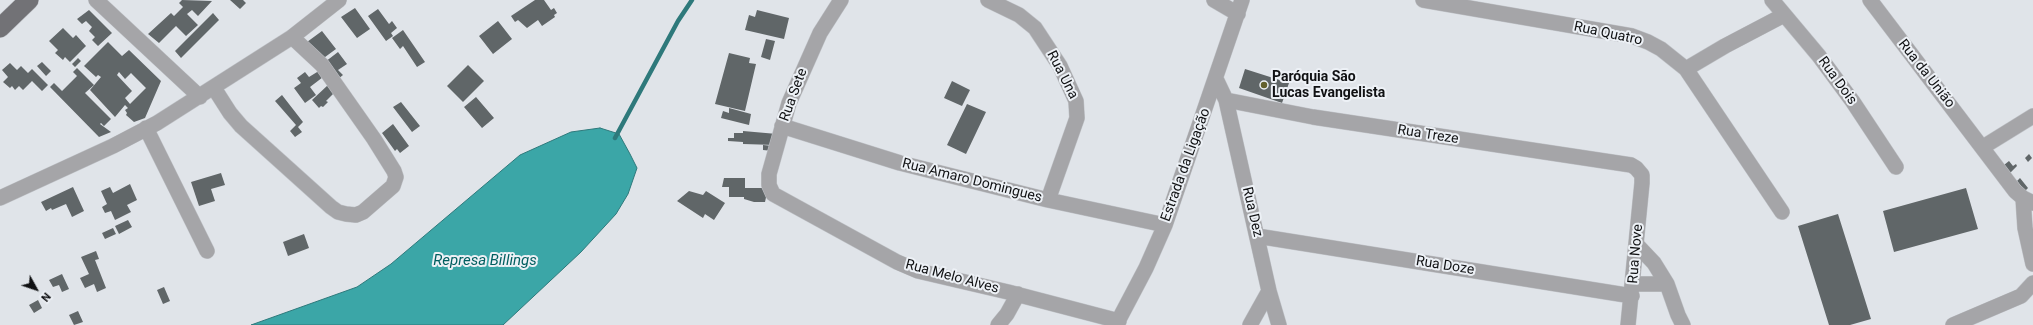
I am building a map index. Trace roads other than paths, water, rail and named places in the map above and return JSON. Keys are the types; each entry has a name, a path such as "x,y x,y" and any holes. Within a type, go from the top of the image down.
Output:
{"main road":[{"path":"0,28 29,0"}],"street":[{"path":"96,0 200,97"},
{"path":"0,198 113,146 200,97 292,37 339,0"},
{"name":"Rua Sete","path":"775,196 769,185 769,174 789,103 820,33 840,0"},
{"name":"Rua Una","path":"988,0 1019,15 1035,28 1060,66 1076,101 1077,118 1048,200"},
{"path":"1214,0 1240,7"},
{"name":"Rua Quatro","path":"1422,0 1632,36 1661,49 1686,69 1782,212"},
{"name":"Rua Dois","path":"1772,0 1819,56 1853,102 1896,167"},
{"name":"Rua da União","path":"1870,0 1983,147 2028,201"},
{"name":"Estrada da Ligação","path":"1118,323 1146,268 1165,225 1240,7"},
{"path":"1686,69 1725,46 1784,15"},
{"path":"214,88 230,113 241,126 331,207 338,212 346,214 356,215 363,212 393,186 396,177 394,171 374,139 322,65 292,37"},
{"path":"1216,79 1226,100"},
{"name":"Rua Treze","path":"1226,100 1313,117 1631,165 1640,172 1642,183"},
{"name":"Rua Dez","path":"1226,100 1278,325"},
{"path":"1983,147 2033,116"},
{"name":"Rua Amaro Domingues","path":"782,126 900,162 1048,200 1165,225"},
{"path":"146,128 207,251"},
{"name":"Rua Nove","path":"1628,325 1633,290 1642,183"},
{"name":"Rua Melo Alves","path":"775,196 897,262 918,271 1018,294 1118,323"},
{"path":"2028,201 2024,228 2033,264"},
{"name":"Rua Doze","path":"1258,236 1633,290 1667,284"},
{"path":"1636,244 1654,263 1667,284 1683,325"},
{"path":"1953,325 2021,296 2033,283"},
{"path":"1250,325 1269,291"},
{"path":"998,325 1007,314 1018,294"}],"water":[{"name":"Represa Billings","path":"600,128 619,134 637,168 628,194 616,214 581,252 503,325 251,325 357,287 391,264 520,155 571,132"}],"waterway":[{"path":"615,138 678,21 692,0"}],"place":[{"name":"Paróquia São Lucas Evangelista","path":"1264,85"}]}
